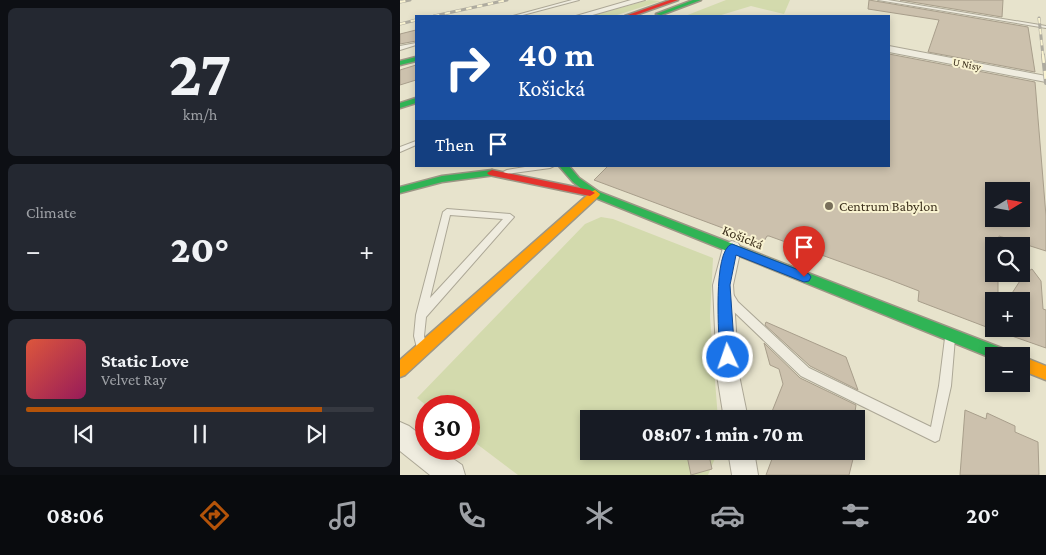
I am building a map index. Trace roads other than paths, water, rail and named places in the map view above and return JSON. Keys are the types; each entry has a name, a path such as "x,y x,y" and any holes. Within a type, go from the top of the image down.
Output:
{"main road":[{"path":"631,15 675,0"},
{"path":"656,15 702,2"},
{"path":"675,15 702,2"},
{"path":"400,63 415,59"},
{"path":"400,106 415,100"},
{"path":"400,190 442,179 506,167"},
{"name":"Košická","path":"565,167 576,180 595,194 985,349"},
{"path":"493,170 595,194"},
{"path":"400,370 595,194"},
{"path":"1030,367 1046,373"}],"street":[{"path":"584,15 642,0"},
{"name":"U Nisy","path":"890,49 1046,79"},
{"path":"732,248 723,285 728,374 734,410"},
{"path":"400,435 452,475"},
{"path":"742,460 745,475"}],"lane":[{"path":"519,15 577,0"},
{"path":"880,0 1046,27"},
{"path":"1045,20 1046,33"},
{"path":"400,48 415,44"},
{"path":"400,150 415,143"},
{"path":"493,170 527,171 545,167"},
{"path":"421,316 510,217 447,212 421,316 419,336 422,352"},
{"path":"723,285 734,305 805,372 935,436 945,386 950,335"}],"railway":[{"path":"400,2 410,0"},
{"path":"439,15 507,0"},
{"path":"1039,18 1043,56"},
{"path":"400,24 415,20"},
{"path":"1043,55 1046,83"}],"place":[{"name":"Centrum Babylon","path":"829,206"}]}
